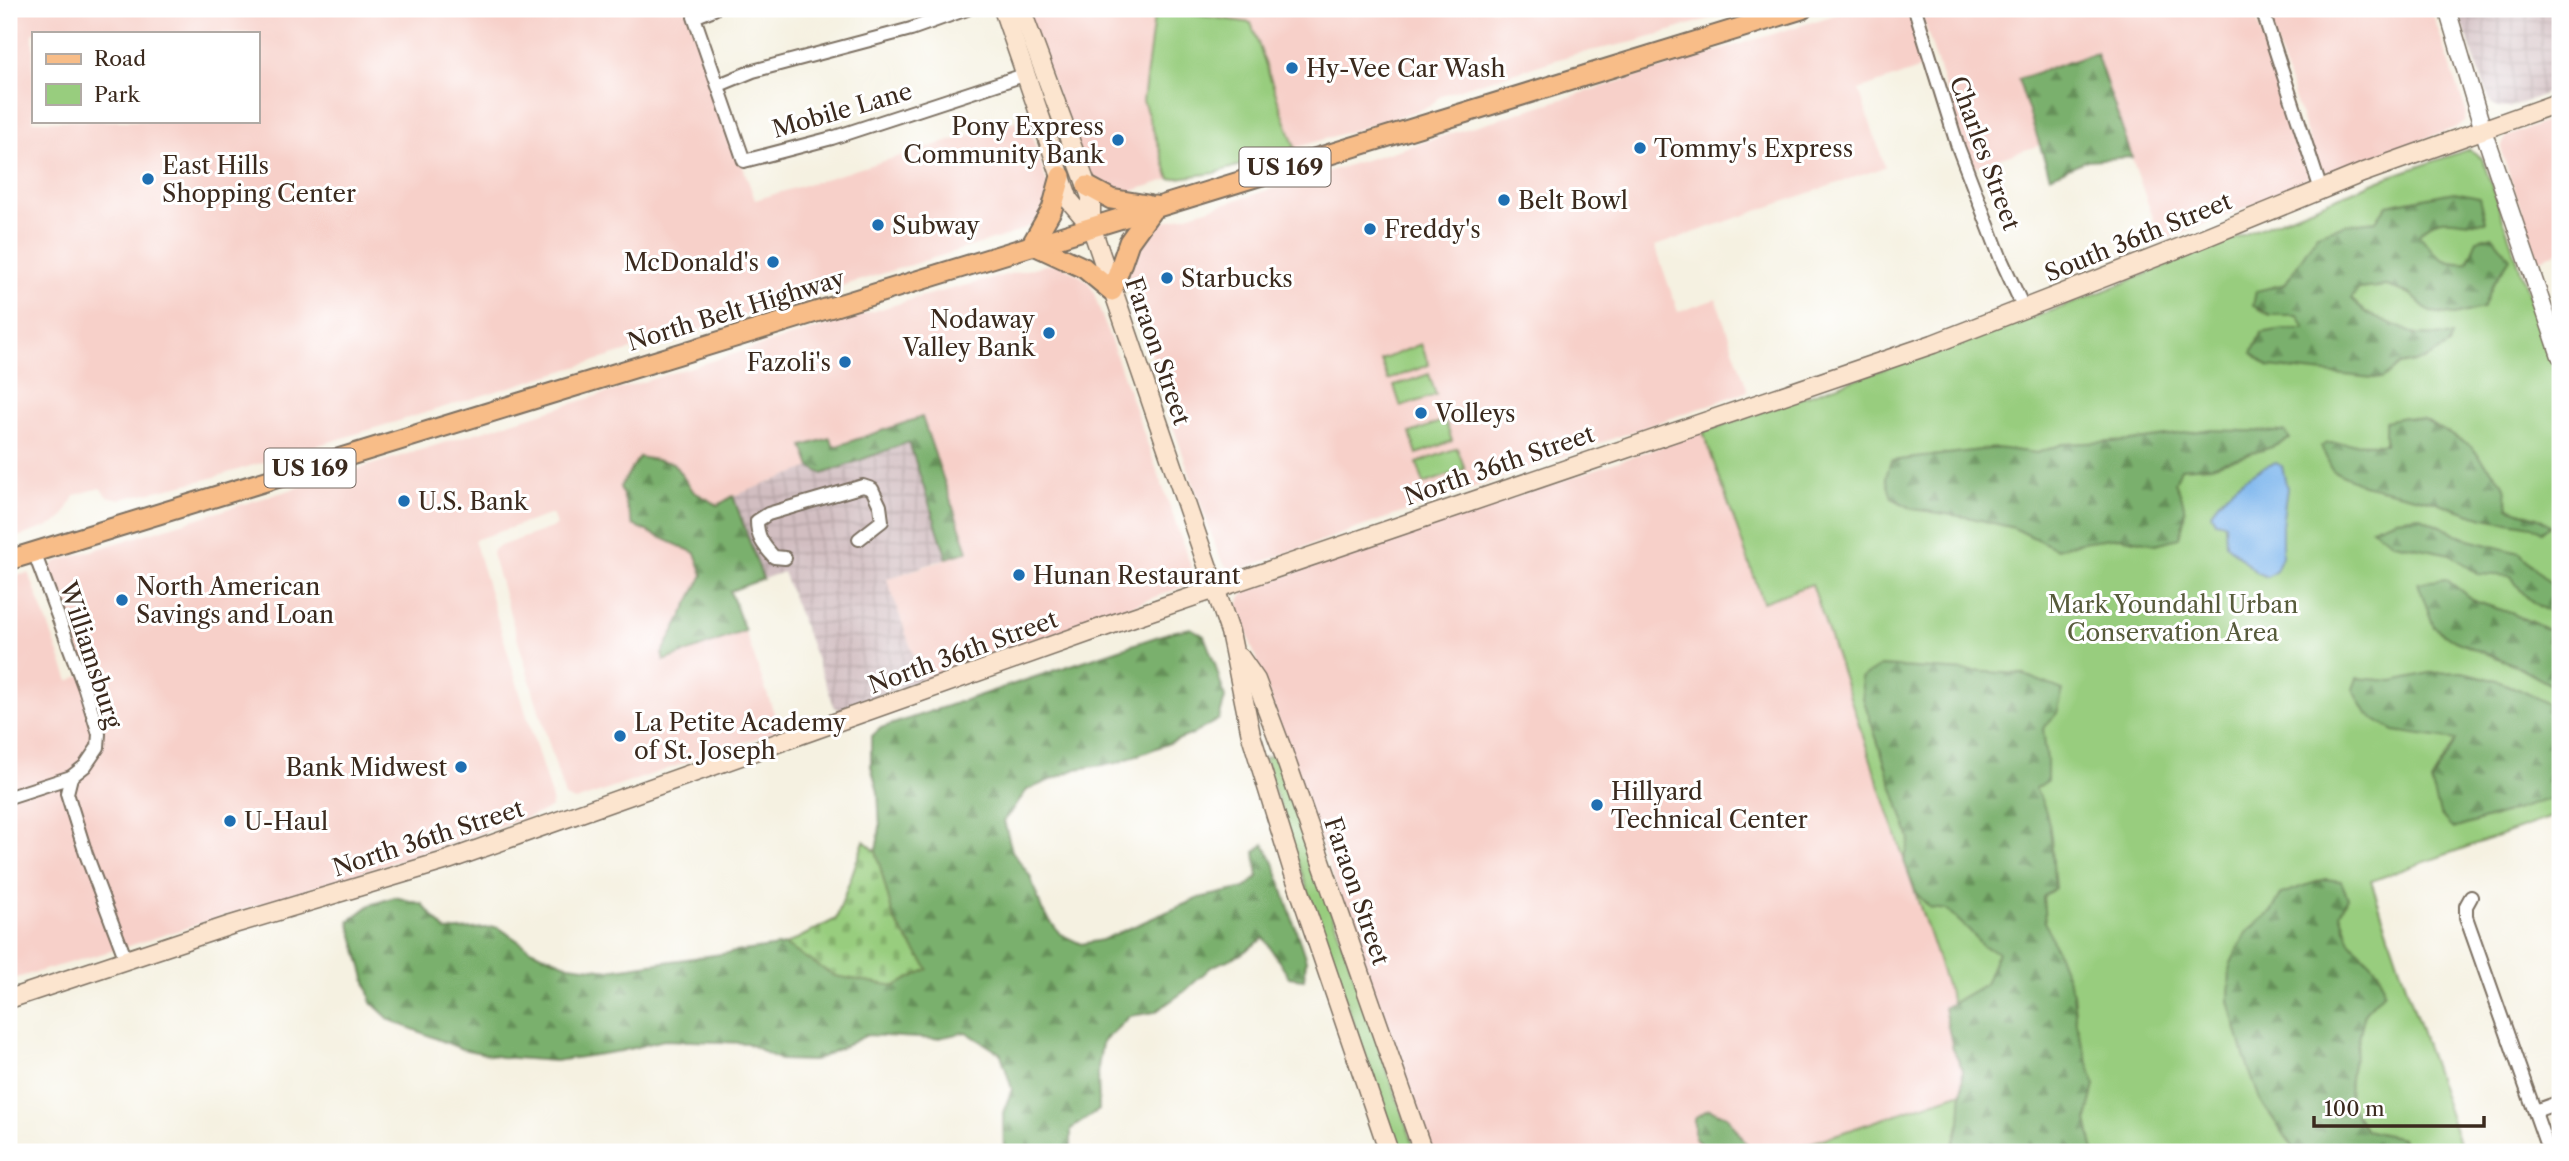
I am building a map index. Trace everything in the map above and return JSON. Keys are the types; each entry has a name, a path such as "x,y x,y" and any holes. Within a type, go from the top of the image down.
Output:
{"main road":[{"name":"Faraon Street","path":"1003,9 1069,200 1091,226"},
{"name":"Faraon Street","path":"1021,9 1091,197 1091,226 1235,649 1258,760 1389,1152"},
{"name":"North Belt Highway","path":"9,560 1802,9"},
{"name":"South 36th Street","path":"1732,411 1933,344 2321,190 2560,102"},
{"path":"1061,176 1052,209 1032,244 1084,268 1112,291 1129,242 1155,206 1111,200 1087,186"},
{"name":"North 36th Street","path":"9,999 231,925 448,860 1214,589 1732,411"},
{"name":"Faraon Street","path":"1235,649 1256,680 1282,749 1423,1152"}],"street":[{"name":"Mobile Lane","path":"714,9 694,17 744,161 832,138 1027,74"},
{"path":"719,85 753,71 911,29 967,9"},
{"name":"Charles Street","path":"1915,9 1958,148 2001,259 2024,309"},
{"path":"2262,9 2321,190"},
{"path":"2447,9 2483,130 2560,356"},
{"path":"785,558 774,557 765,547 757,535 757,521 768,514 863,486 872,489 880,506 882,521 859,539"},
{"name":"Williamsburg","path":"34,552 99,734 98,747 85,766 71,777"},
{"path":"9,797 71,777"},
{"path":"71,777 67,793 86,854 126,960"},
{"path":"2471,897 2466,906 2466,917 2549,1152"},
{"path":"2535,1111 2560,1102"}],"shaded area":[{"path":"9,9 686,9 755,200 1029,117 1050,192 1038,219 1028,227 1009,235 208,479 121,499 108,497 100,488 75,495 62,519 9,540"},
{"path":"1025,9 1155,9 1143,101 1170,179 1123,194 1091,186"},
{"path":"1167,9 1740,9 1638,41 1575,54 1441,95 1430,106 1420,110 1295,148 1251,23"},
{"path":"1854,9 1909,9 1927,66 1859,90 1885,167 1655,246 1678,312 1716,299 1748,391 1239,570 1225,565 1219,556 1169,415 1129,280 1127,268 1130,252 1142,236 1155,226 1168,221"},
{"path":"1920,9 2253,9 2308,177 2293,189 2161,241 2095,53 2018,79 2040,145 1971,168"},
{"path":"2265,9 2431,9 2466,111 2465,121 2457,127 2333,172 2323,172 2317,165"},
{"path":"2457,9 2560,9 2560,88 2509,108 2498,108 2491,104"},
{"path":"2560,116 2560,251 2538,260 2502,154 2502,145 2506,137"},
{"path":"1060,264 1088,281 1092,288 1192,569 1192,579 1187,585 922,680 887,579 968,552 833,447 804,446 811,467 733,496 718,505 694,492 673,463 633,525 695,553 703,575 662,654 664,660 745,631 780,730 575,801 565,797 492,554 493,550 500,546 557,526 552,514 474,540 552,800 551,807 425,852 132,945 9,980 9,577 29,573 69,681 87,673 49,570 55,562 920,297 1045,265"},
{"name":"Hillyard Technical Center","path":"1703,432 1763,601 1812,584 1980,1087 1784,1152 1430,1152 1238,607 1240,598 1247,590"},
{"path":"909,442 947,558 887,579 922,680 841,709 835,708 783,572 763,579 733,496 811,467 824,474"}],"green space":[{"path":"1155,9 1251,23 1295,148 1215,173 1170,179 1143,101"},
{"path":"2096,53 2132,157 2087,160 2050,176 2018,79"},
{"name":"Mark Youndahl Urban Conservation Area","path":"2469,149 2482,158 2560,385 2560,814 2371,881 2462,1152 1784,1152 1980,1086 1812,584 1763,602 1703,432 2071,304 2380,180"},
{"path":"2454,192 2480,197 2486,222 2442,220 2427,226 2419,234 2439,257 2458,263 2467,263 2477,240 2493,236 2510,258 2493,285 2483,308 2454,315 2430,312 2410,294 2387,286 2359,289 2351,299 2367,313 2417,335 2452,336 2449,345 2424,360 2400,365 2382,379 2269,367 2252,353 2261,333 2305,329 2298,315 2270,315 2253,306 2256,291 2285,284 2317,234 2348,224 2376,221 2387,205"},
{"path":"1421,344 1429,365 1388,380 1381,360"},
{"path":"1429,374 1436,395 1401,407 1394,386"},
{"path":"922,417 968,551 947,558 909,442 823,474 811,467 803,446 830,438 834,447"},
{"path":"2403,417 2424,420 2470,445 2505,486 2508,507 2539,518 2550,525 2541,532 2532,526 2483,518 2433,501 2363,485 2333,471 2321,447 2328,443 2385,444 2385,421"},
{"path":"1445,420 1452,441 1417,454 1410,433"},
{"path":"2205,430 2285,432 2290,439 2211,466 2181,468 2175,483 2184,510 2179,538 2156,544 2119,537 2081,542 2057,549 2014,528 1913,509 1892,498 1886,477 1891,461 1996,448 2037,453 2063,444 2131,441"},
{"path":"1457,448 1465,469 1424,484 1417,463"},
{"path":"639,457 673,463 694,492 718,505 733,496 763,579 730,591 745,631 664,661 662,654 703,575 695,553 633,525 620,487"},
{"path":"2419,516 2469,540 2520,553 2556,589 2560,589 2560,616 2531,601 2511,576 2478,574 2450,554 2394,543 2371,528 2396,519"},
{"path":"2446,579 2474,601 2511,613 2560,635 2560,690 2513,664 2455,641 2434,627 2418,583"},
{"path":"1191,628 1204,636 1215,664 1225,698 1219,719 1193,734 1117,763 1076,769 1027,790 1004,821 1012,851 1030,876 1042,910 1060,934 1081,944 1102,940 1199,898 1245,888 1258,877 1255,852 1264,844 1274,863 1306,960 1304,979 1289,977 1264,938 1241,954 1211,967 1185,991 1155,1012 1130,1016 1102,1043 1098,1068 1099,1110 1071,1129 1071,1152 1004,1152 1003,1113 1012,1089 1001,1054 966,1032 934,1039 867,1035 814,1061 780,1060 747,1043 664,1040 621,1051 555,1061 501,1057 462,1049 390,1020 372,1003 349,921 370,905 395,897 422,904 446,931 498,927 530,949 569,965 609,970 785,945 805,956 927,969 893,919 876,851 880,827 878,792 871,766 871,737 881,728 1171,632"},
{"path":"1880,666 2022,674 2063,690 2057,713 2043,729 2047,781 2035,789 2049,824 2055,888 2043,897 2045,921 2073,993 2076,1023 2095,1085 2087,1120 2094,1152 1952,1152 1960,1121 1963,1070 1953,1049 1944,1008 1985,984 1998,952 1983,947 1947,910 1930,908 1916,893 1904,861 1910,839 1863,698 1861,678"},
{"path":"2462,672 2513,687 2560,712 2560,796 2453,829 2440,814 2431,782 2456,740 2394,731 2367,714 2353,689 2357,678 2393,681 2429,673"},
{"path":"1276,754 1416,1152 1400,1152 1325,943 1264,758"},
{"path":"864,841 876,851 894,920 928,969 895,986 835,976 785,945 836,919"},
{"path":"2325,879 2341,881 2348,898 2340,913 2350,941 2379,971 2384,992 2365,1012 2350,1078 2349,1103 2365,1130 2401,1138 2409,1152 2297,1152 2261,1102 2244,1056 2229,1001 2230,965 2246,933 2272,911 2281,894"},
{"path":"1709,1109 1727,1116 1752,1152 1710,1152 1694,1138 1694,1118"}],"water":[{"path":"2277,463 2282,466 2287,488 2282,525 2282,556 2276,571 2267,577 2257,573 2226,544 2225,523 2215,521 2211,513 2240,482"}],"place":[{"name":"Hy-Vee Car Wash","path":"1292,68"},
{"name":"Pony Express Community Bank","path":"1118,140"},
{"name":"Tommy's Express","path":"1640,148"},
{"name":"East Hills Shopping Center","path":"148,179"},
{"name":"Belt Bowl","path":"1504,200"},
{"name":"Subway","path":"878,225"},
{"name":"Freddy's","path":"1370,229"},
{"name":"McDonald's","path":"773,262"},
{"name":"Starbucks","path":"1167,278"},
{"name":"Nodaway Valley Bank","path":"1049,333"},
{"name":"Fazoli's","path":"845,362"},
{"name":"Volleys","path":"1421,413"},
{"name":"U.S. Bank","path":"404,501"},
{"name":"Hunan Restaurant","path":"1019,575"},
{"name":"North American Savings and Loan","path":"122,600"},
{"name":"La Petite Academy of St. Joseph","path":"620,736"},
{"name":"Bank Midwest","path":"461,767"},
{"name":"Hillyard Technical Center","path":"1597,805"},
{"name":"U-Haul","path":"230,821"}]}
